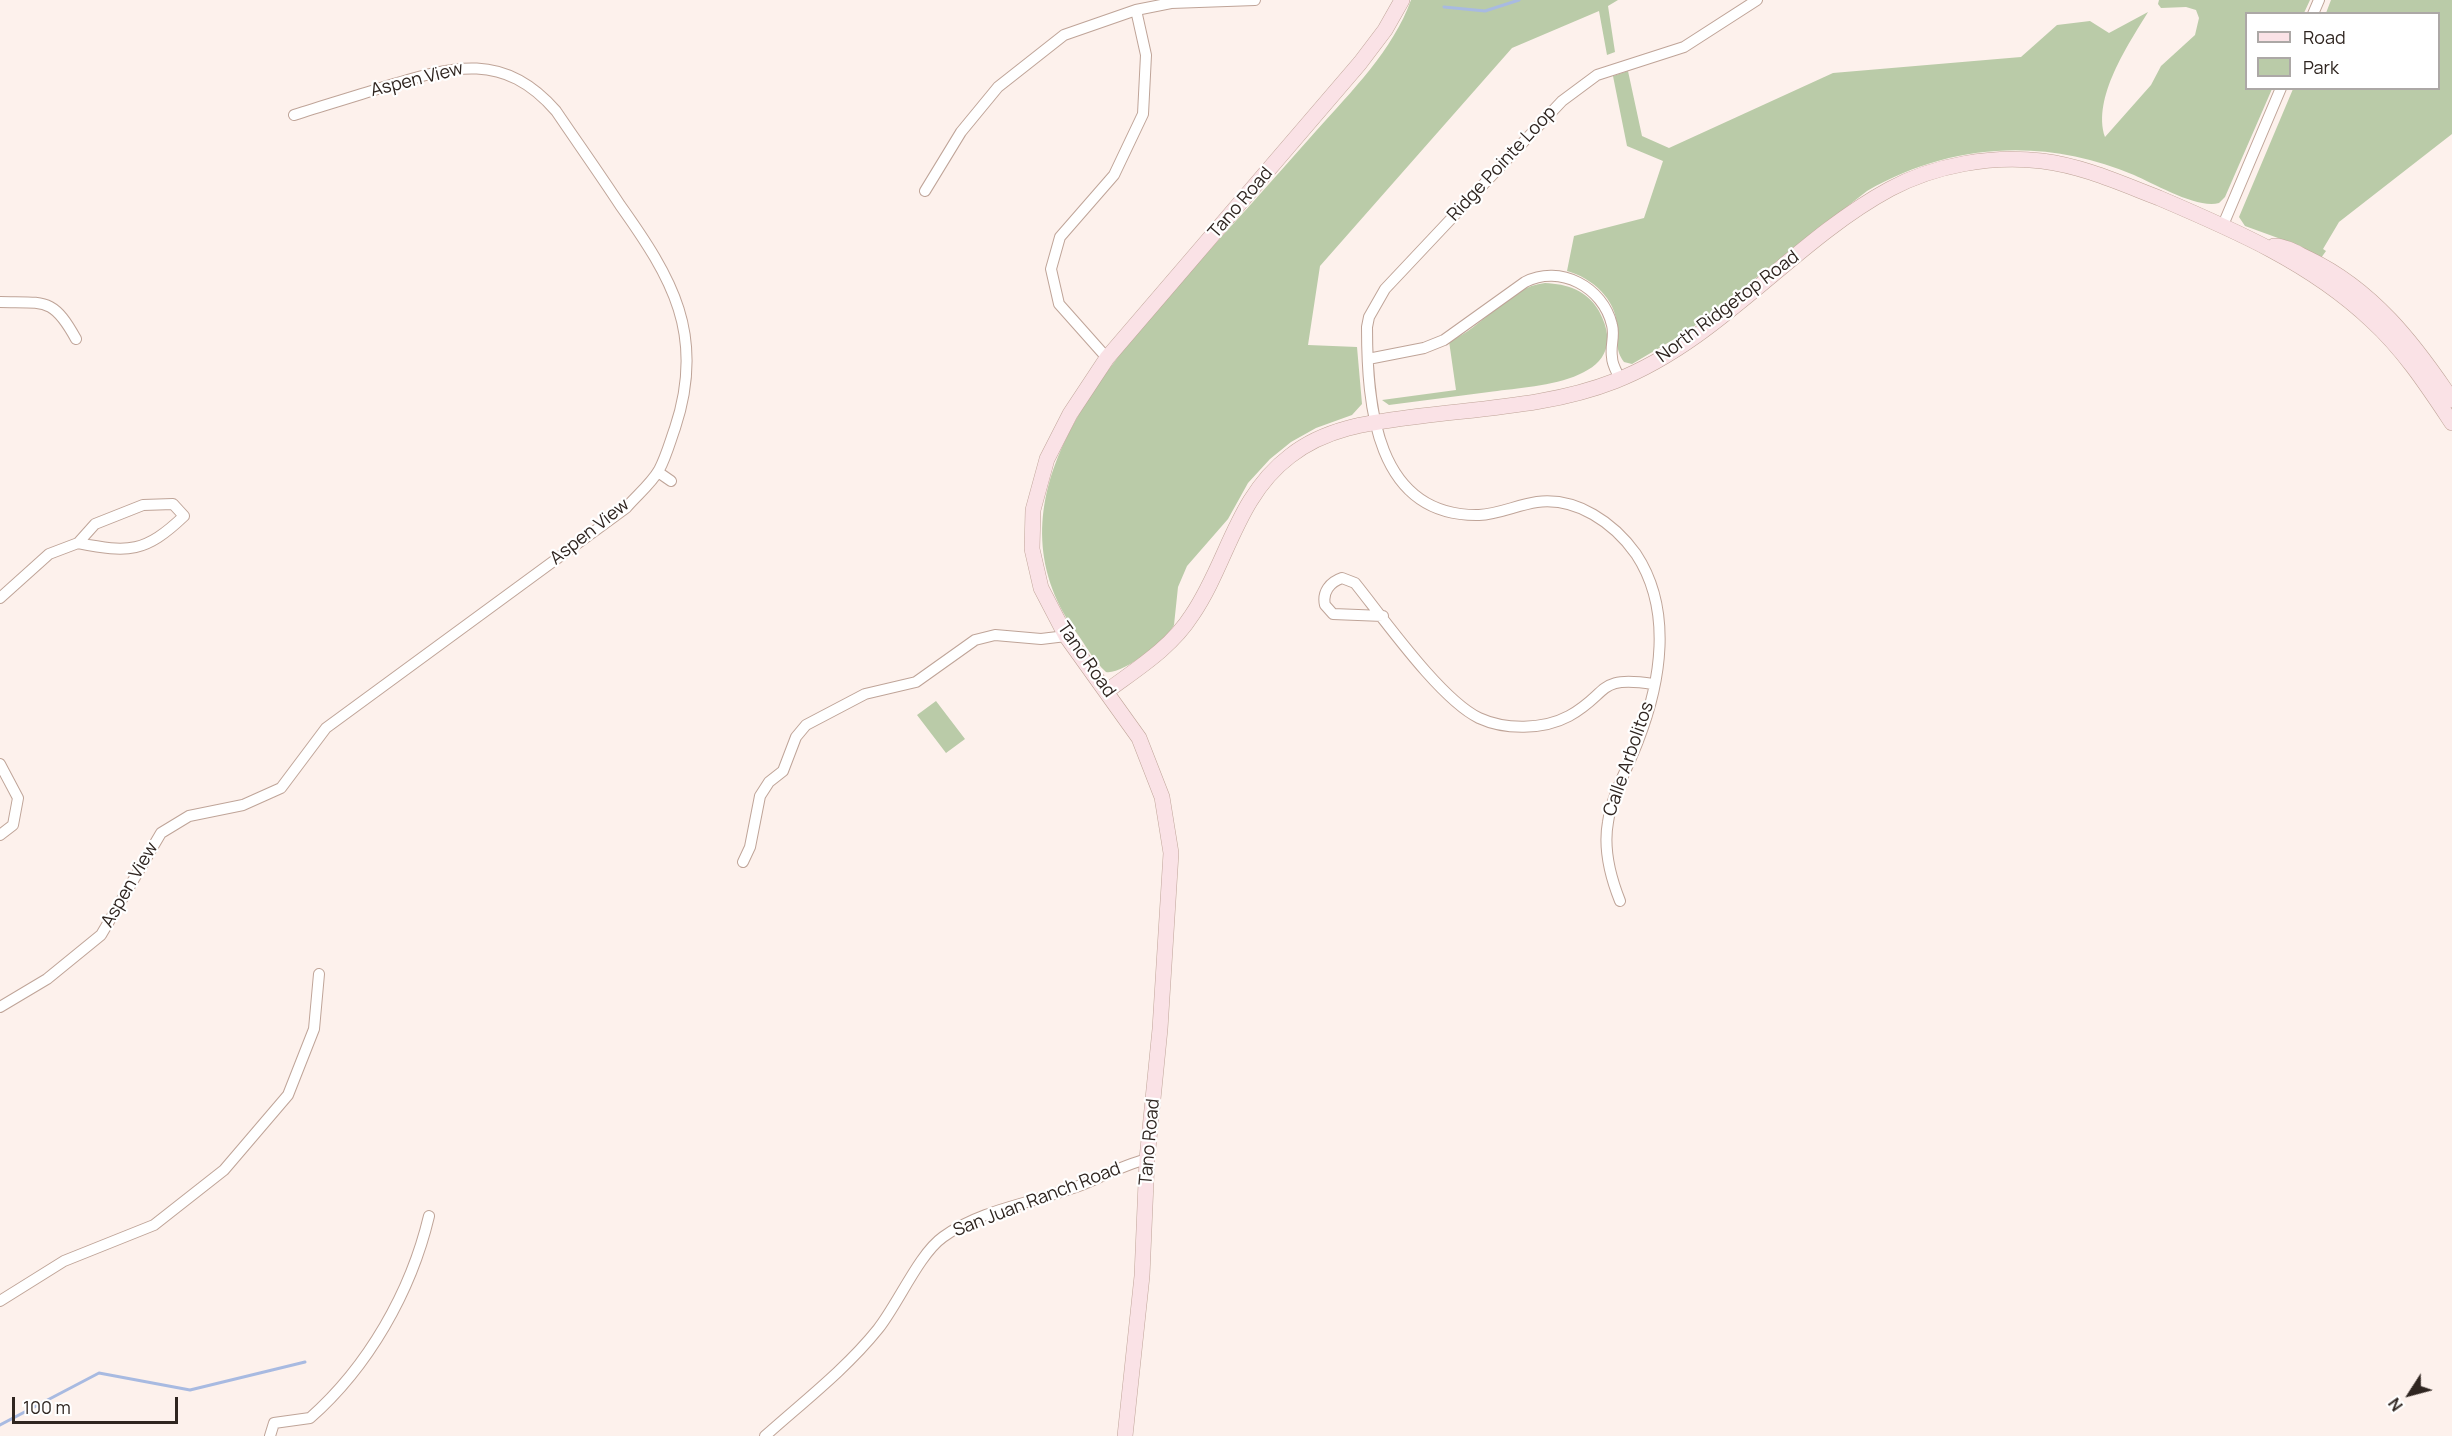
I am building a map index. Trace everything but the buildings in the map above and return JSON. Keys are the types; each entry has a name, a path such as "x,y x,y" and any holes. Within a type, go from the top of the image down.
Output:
{"street":[{"path":"925,191 961,132 998,87 1064,35 1136,10 1171,3 1255,0"},
{"name":"Tano Road","path":"1125,1436 1142,1275 1147,1159 1162,1008 1171,854 1166,814 1151,764 1139,738 1066,636 1048,604 1038,578 1032,549 1033,510 1047,459 1070,414 1107,358 1360,63 1385,30 1402,0"},
{"name":"Ridge Pointe Loop","path":"1376,422 1368,359 1369,317 1385,289 1562,101 1597,75 1684,47 1757,0"},
{"path":"1107,358 1059,304 1051,269 1060,237 1114,175 1143,114 1146,55 1136,10"},
{"name":"Aspen View","path":"0,1007 47,979 101,935 161,833 189,816 243,805 281,788 326,728 626,508 658,472 679,416 686,382 686,349 678,303 668,278 651,249 547,100 524,82 503,72 480,67 455,67 294,115"},
{"path":"2223,225 2280,90"},
{"name":"North Ridgetop Road","path":"1107,691 1157,655 1183,628 1202,600 1242,511 1271,472 1298,450 1323,436 1355,425 1554,399 1620,379 1683,345 1865,204 1896,186 1936,171 2002,159 2060,164 2103,176 2223,225 2265,245 2340,294 2372,321 2412,366 2452,423"},
{"name":"North Ridgetop Road","path":"2265,245 2279,246 2314,261 2369,300 2408,337 2452,400"},
{"path":"1368,359 1435,344 1458,332 1525,282 1533,278 1554,275 1581,284 1600,301 1613,327 1611,357 1620,379"},
{"path":"0,302 47,303 62,315 76,339"},
{"name":"Calle Arbolitos","path":"1376,422 1381,449 1399,479 1418,496 1442,509 1482,514 1537,502 1553,502 1585,510 1613,528 1644,569 1657,604 1661,638 1644,724 1615,796 1607,823 1608,862 1620,901"},
{"path":"658,472 671,481"},
{"path":"0,598 49,554 78,543 95,524 143,505 173,504 184,516 165,534 142,546 118,551 78,543"},
{"path":"1383,616 1333,614 1325,605 1326,592 1337,580 1351,580 1383,616 1452,698 1470,712 1492,722 1518,726 1543,725 1574,713 1614,682 1630,680 1653,684"},
{"path":"743,862 750,847 760,796 769,783 783,771 796,737 806,725 865,694 916,682 975,640 995,635 1041,639 1066,636"},
{"path":"0,764 18,798 13,825 0,835"},
{"path":"0,1301 64,1261 154,1225 224,1170 288,1095 314,1029 319,974"},
{"name":"San Juan Ranch Road","path":"765,1436 869,1339 900,1299 920,1263 942,1237 974,1221 1083,1184 1121,1167 1147,1159"},
{"path":"270,1436 274,1422 310,1418 358,1366 384,1325 404,1286 423,1242 429,1216"}],"green space":[{"path":"1411,0 1618,0 1608,6 1615,52 1607,55 1599,11 1512,48 1320,266 1308,345 1357,347 1362,404 1352,415 1316,428 1291,442 1270,459 1248,483 1228,519 1187,566 1178,587 1174,625 1162,639 1133,662 1123,668 1106,672 1076,632 1051,583 1042,534 1048,486 1066,440 1091,395 1122,352 1189,273 1370,70 1393,36"},
{"path":"2159,0 2310,0 2304,12 2245,12 2245,90 2272,90 2225,197 2219,203 2210,204 2188,199 2134,175 2100,163 2066,155 2032,151 1998,151 1964,155 1931,163 1899,175 1867,191 1688,331 1632,364 1624,362 1619,353 1616,316 1607,299 1594,284 1567,271 1574,236 1644,218 1663,161 1627,146 1613,76 1628,71 1642,136 1669,148 1833,73 2021,57 2057,25 2090,21 2109,33 2148,12 2122,56 2108,89 2103,106 2102,122 2105,137 2151,85 2161,66 2195,35 2199,18 2196,10 2186,7 2161,8 2158,4"},
{"path":"2331,0 2452,0 2452,134 2339,222 2323,249 2326,251 2321,258 2300,246 2245,226 2239,217 2293,90 2440,90 2440,12 2326,12"},
{"path":"1545,283 1576,289 1589,298 1599,311 1607,335 1604,354 1592,367 1574,377 1529,387 1389,405 1382,400 1456,390 1449,341 1462,335 1519,292"},
{"path":"936,701 965,739 946,753 917,715"}],"waterway":[{"path":"1444,7 1485,11 1519,0"},
{"path":"0,1425 99,1373 190,1390 305,1362"}]}
